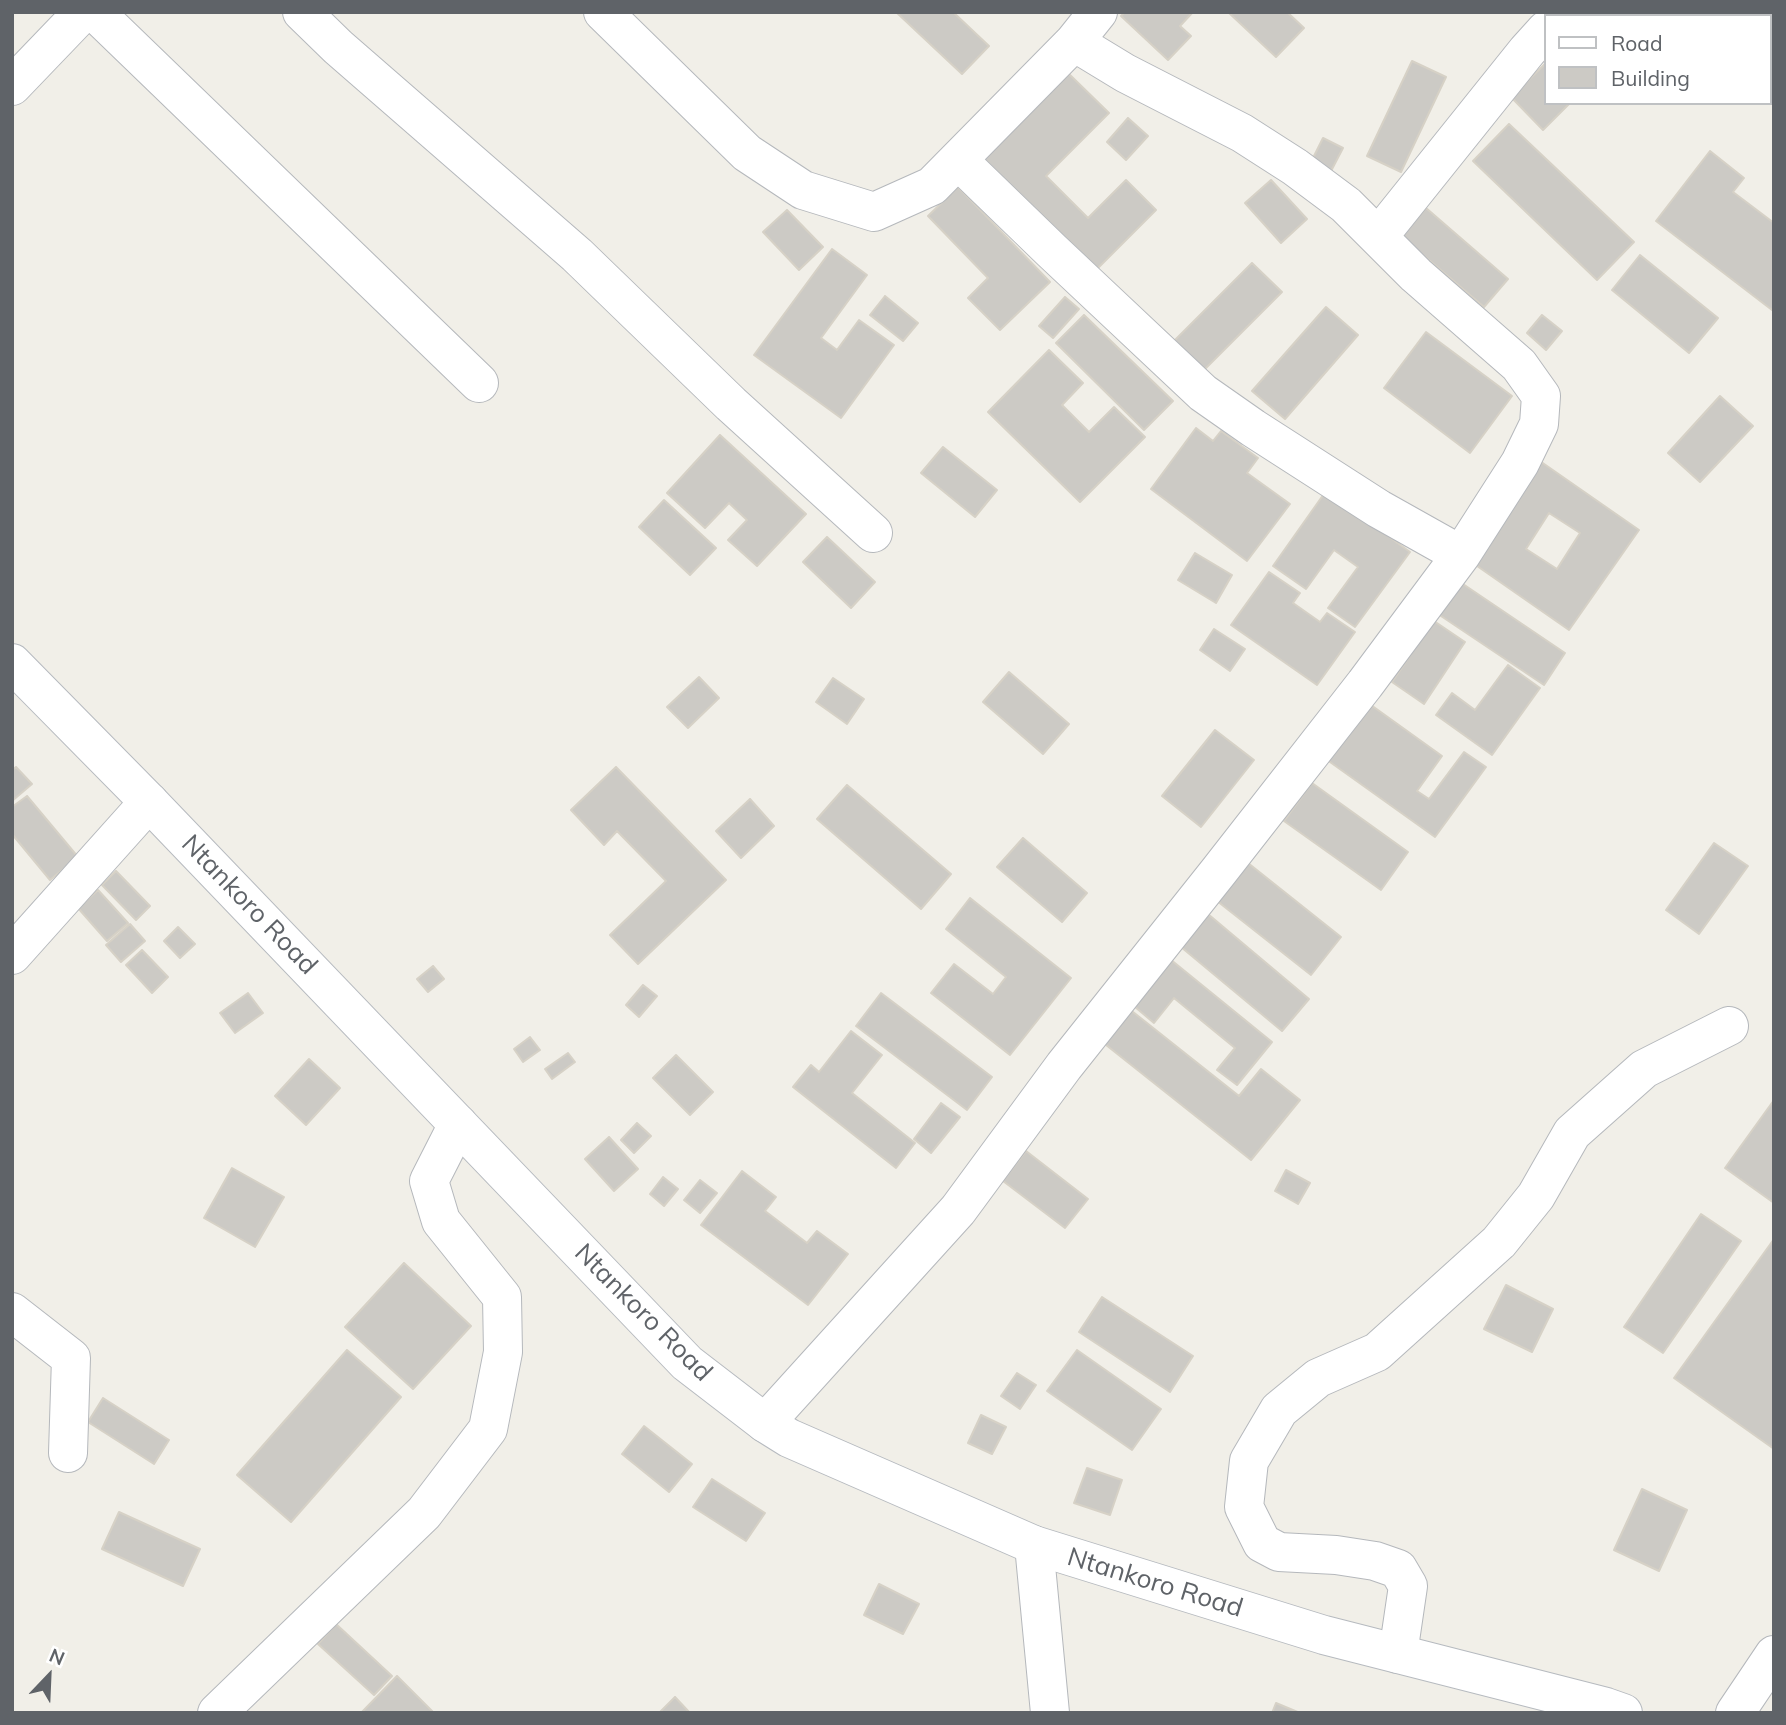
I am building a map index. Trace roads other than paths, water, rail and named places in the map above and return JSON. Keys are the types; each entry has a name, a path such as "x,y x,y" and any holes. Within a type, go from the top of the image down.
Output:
{"street":[{"path":"12,86 83,12"},
{"path":"95,12 479,383"},
{"path":"302,12 338,47 577,254 731,404 873,533"},
{"path":"603,12 747,153 803,190 874,212 932,186 1074,42 1098,12"},
{"path":"1378,237 1544,32"},
{"path":"765,1423 958,1210 1064,1066 1331,728 1461,555 1520,463 1539,424 1541,396 1519,365 1416,275 1346,205 1295,167 1242,133 1125,73 1074,42"},
{"path":"958,160 1203,393 1380,509 1461,555"},
{"name":"Ntankoro Road","path":"12,663 149,802 687,1363 765,1423 789,1438 1034,1545 1324,1635 1623,1713"},
{"path":"12,955 149,802"},
{"path":"1398,1654 1408,1586 1398,1569 1375,1561 1279,1552 1262,1543 1244,1507 1250,1461 1279,1410 1318,1378 1377,1352 1499,1242 1536,1196 1572,1133 1644,1069 1729,1026"},
{"path":"217,1713 424,1513 488,1429 503,1352 502,1297 441,1221 429,1181 458,1124"},
{"path":"12,1312 71,1357 68,1453"},
{"path":"1034,1545 1050,1713"},
{"path":"1735,1713 1774,1655"}]}
